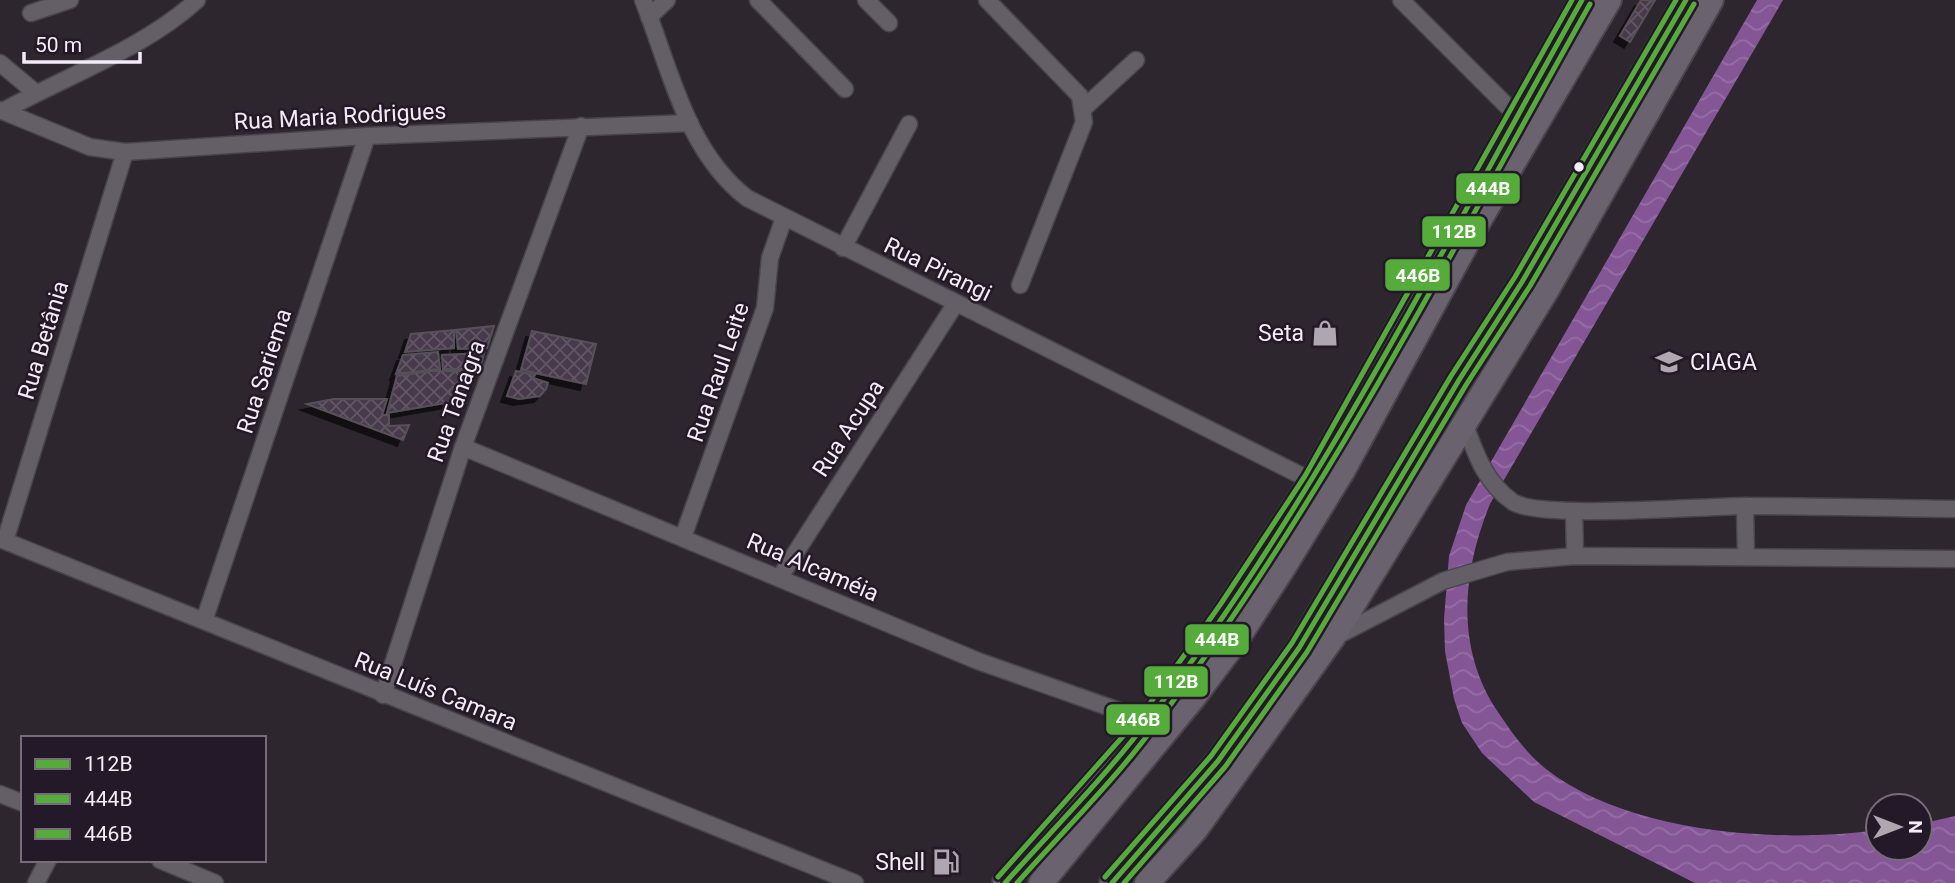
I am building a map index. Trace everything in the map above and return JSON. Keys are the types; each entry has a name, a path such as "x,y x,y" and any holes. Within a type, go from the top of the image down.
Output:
{"highway":[{"path":"1021,883 1107,786 1148,721 1214,630 1312,481 1582,0"},
{"path":"1041,883 1193,698 1235,642 1283,568 1356,448 1478,224 1609,0"},
{"path":"1112,883 1218,761 1299,648 1459,380 1522,282 1686,0"},
{"path":"1147,883 1195,830 1333,638 1546,291 1711,0"},
{"path":"1004,883 1148,721"}],"street":[{"path":"31,13 69,0"},
{"path":"1,110 140,41 179,17 197,0"},
{"name":"Rua Pirangi","path":"643,0 700,146 729,184 784,218 1312,481"},
{"path":"649,17 667,0"},
{"path":"758,0 845,89"},
{"path":"866,0 889,23"},
{"path":"988,0 1073,88 1084,108 1084,122 1020,285"},
{"path":"1401,0 1517,116"},
{"path":"1084,108 1136,60"},
{"path":"0,63 36,93"},
{"name":"Rua Maria Rodrigues","path":"1,110 90,147 125,152 367,136 690,123"},
{"path":"843,248 909,124"},
{"name":"Rua Tanagra","path":"383,695 463,446 581,126"},
{"name":"Rua Sariema","path":"204,621 367,136"},
{"name":"Rua Betânia","path":"2,540 125,152"},
{"name":"Rua Raul Leite","path":"684,537 765,309 770,258 784,218"},
{"name":"Rua Acupa","path":"780,577 956,303"},
{"path":"1464,422 1481,468 1515,504 1574,511 1745,506 1955,509"},
{"name":"Rua Alcaméia","path":"463,446 978,662 1148,721"},
{"path":"1745,506 1746,556"},
{"path":"1574,511 1575,556"},
{"name":"Rua Luís Camara","path":"2,540 855,883"},
{"path":"1333,638 1443,581 1516,561 1575,556 1955,559"},
{"path":"0,794 21,802"},
{"path":"36,883 47,862"},
{"path":"165,862 215,883"}],"water":[{"path":"1757,0 1783,0 1490,504 1473,557 1467,610 1469,636 1484,688 1498,712 1532,756 1546,769 1580,791 1660,820 1705,829 1795,835 1864,831 1864,862 1934,862 1934,821 1955,816 1955,883 1695,883 1534,802 1482,753 1462,723 1454,699 1445,651 1444,619 1449,556 1466,505"}],"building":[{"path":"1641,0 1655,0 1630,42 1620,36"},
{"path":"494,326 487,348 458,349 456,330"},
{"path":"454,330 454,348 405,352 411,334"},
{"path":"532,331 596,344 586,384 521,370"},
{"path":"438,352 440,369 396,374 403,355"},
{"path":"484,353 480,369 443,369 442,355"},
{"path":"430,371 478,371 456,401 387,413 397,376"},
{"path":"516,371 535,375 533,378 548,383 546,389 540,396 519,399 507,396"},
{"path":"334,399 387,399 382,415 389,415 389,426 409,425 403,440 307,404"}],"transit line":[{"name":"446B","path":"998,877 1141,716 1220,605 1305,476 1572,0"},
{"name":"112B","path":"1005,883 1097,782 1149,719 1211,634 1269,547 1378,367 1582,0"},
{"name":"446B","path":"1105,877 1211,756 1292,643 1451,376 1515,277 1676,0"},
{"name":"112B","path":"1112,883 1218,761 1299,648 1459,380 1522,282 1686,0"},
{"name":"444B","path":"1017,883 1140,745 1218,639 1276,551 1385,372 1590,4"},
{"name":"444B","path":"1124,883 1225,767 1307,652 1466,385 1530,286 1694,4"}],"place":[{"name":"Seta","path":"1325,333"},
{"name":"CIAGA","path":"1669,362"},
{"name":"Shell","path":"946,862"}]}
